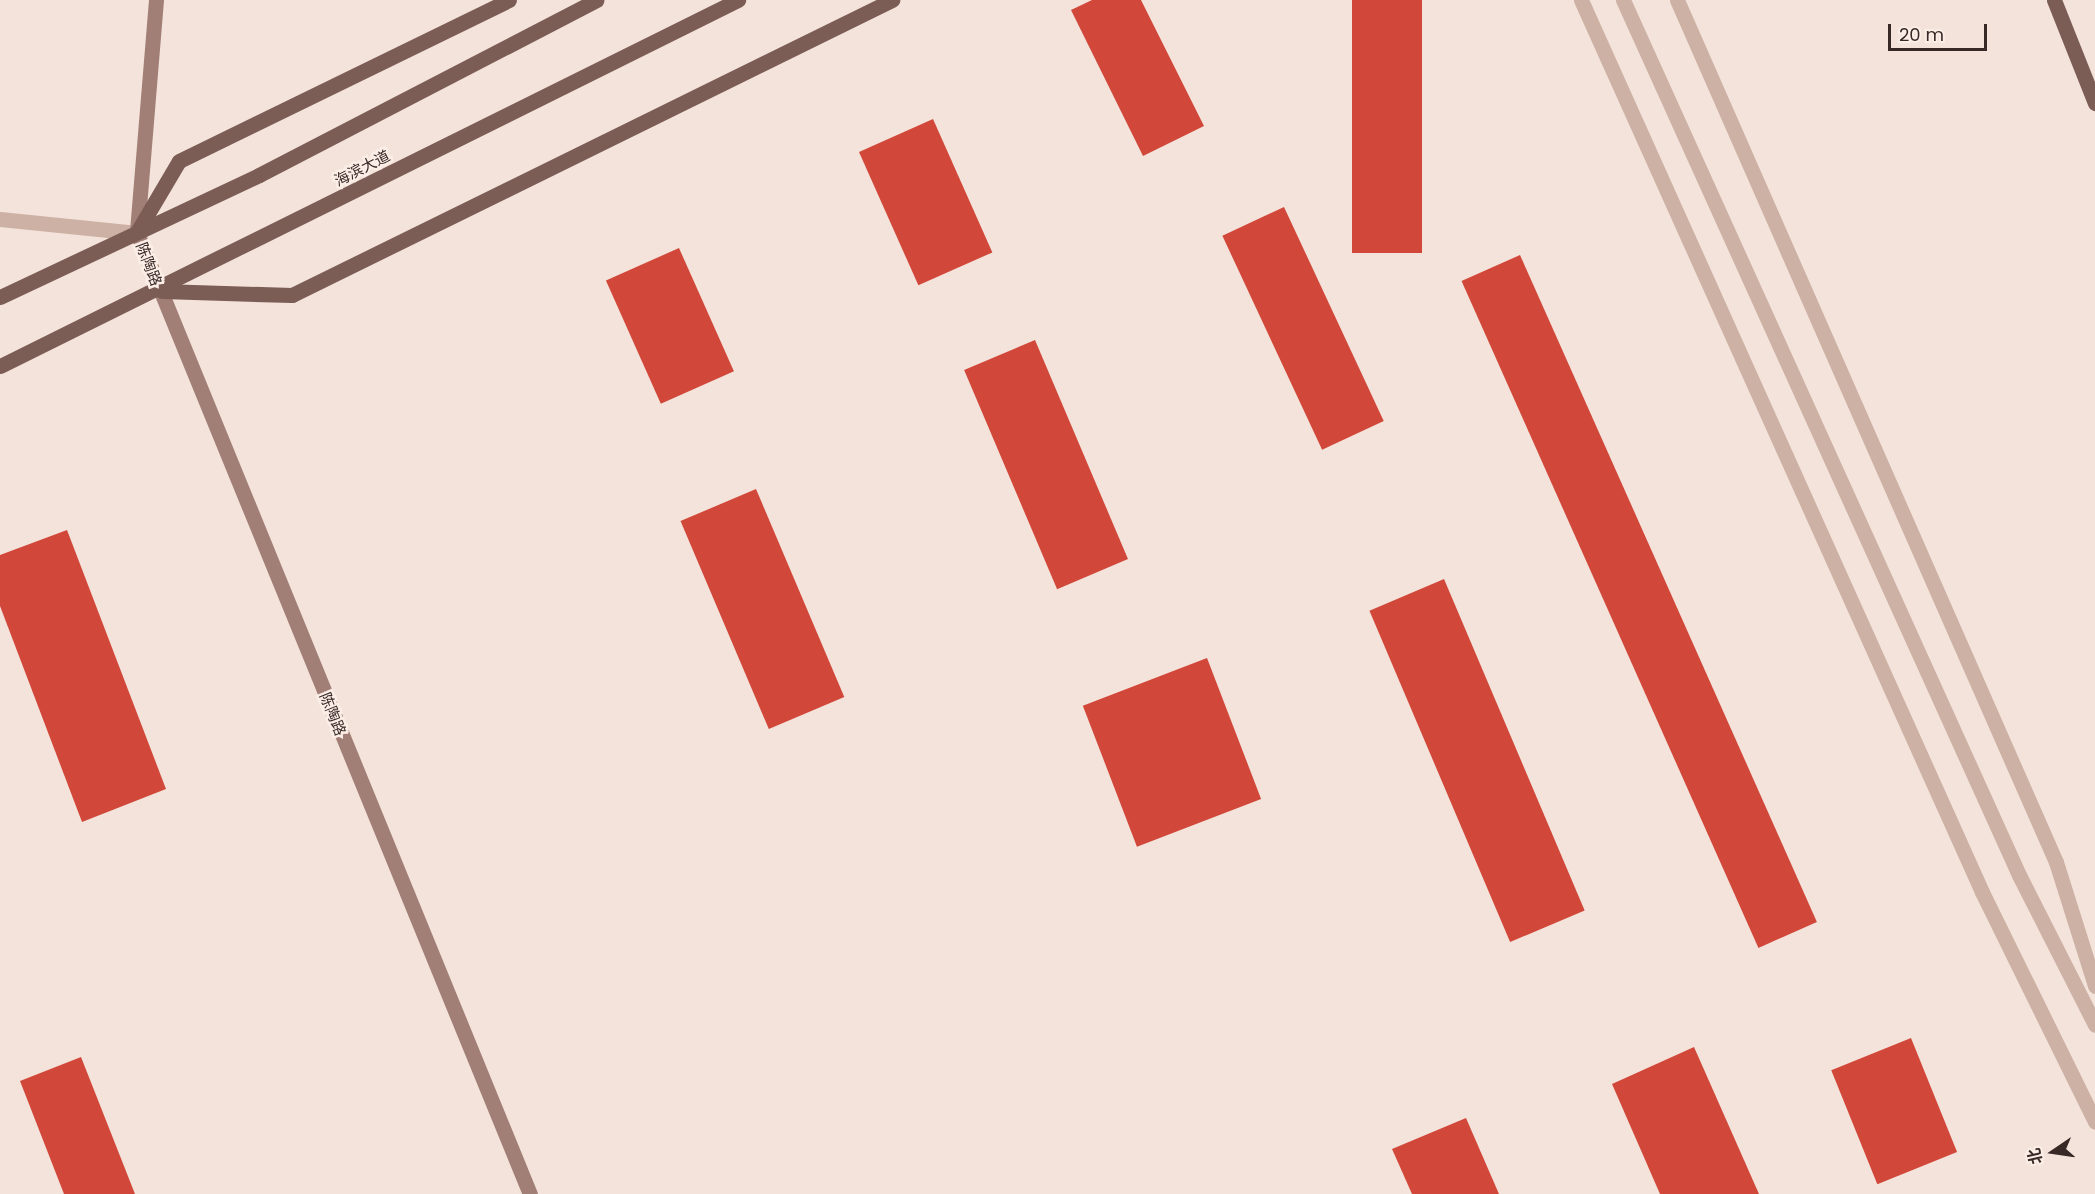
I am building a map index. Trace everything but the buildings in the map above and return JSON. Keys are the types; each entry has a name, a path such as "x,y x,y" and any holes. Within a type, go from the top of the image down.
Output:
{"main road":[{"path":"137,232 156,0"},
{"path":"137,232 179,161 509,0"},
{"path":"0,297 137,232 596,0"},
{"name":"海滨大道","path":"0,366 159,290 738,0"},
{"path":"159,290 292,295 892,0"},
{"path":"2054,0 2095,104"},
{"name":"陈陶路","path":"137,232 530,1194"}],"street":[{"path":"1581,0 1983,892 2095,1122"},
{"path":"1623,0 2019,875 2095,1025"},
{"path":"1677,0 1848,396 2055,862 2095,986"},
{"path":"0,219 137,232"}]}
